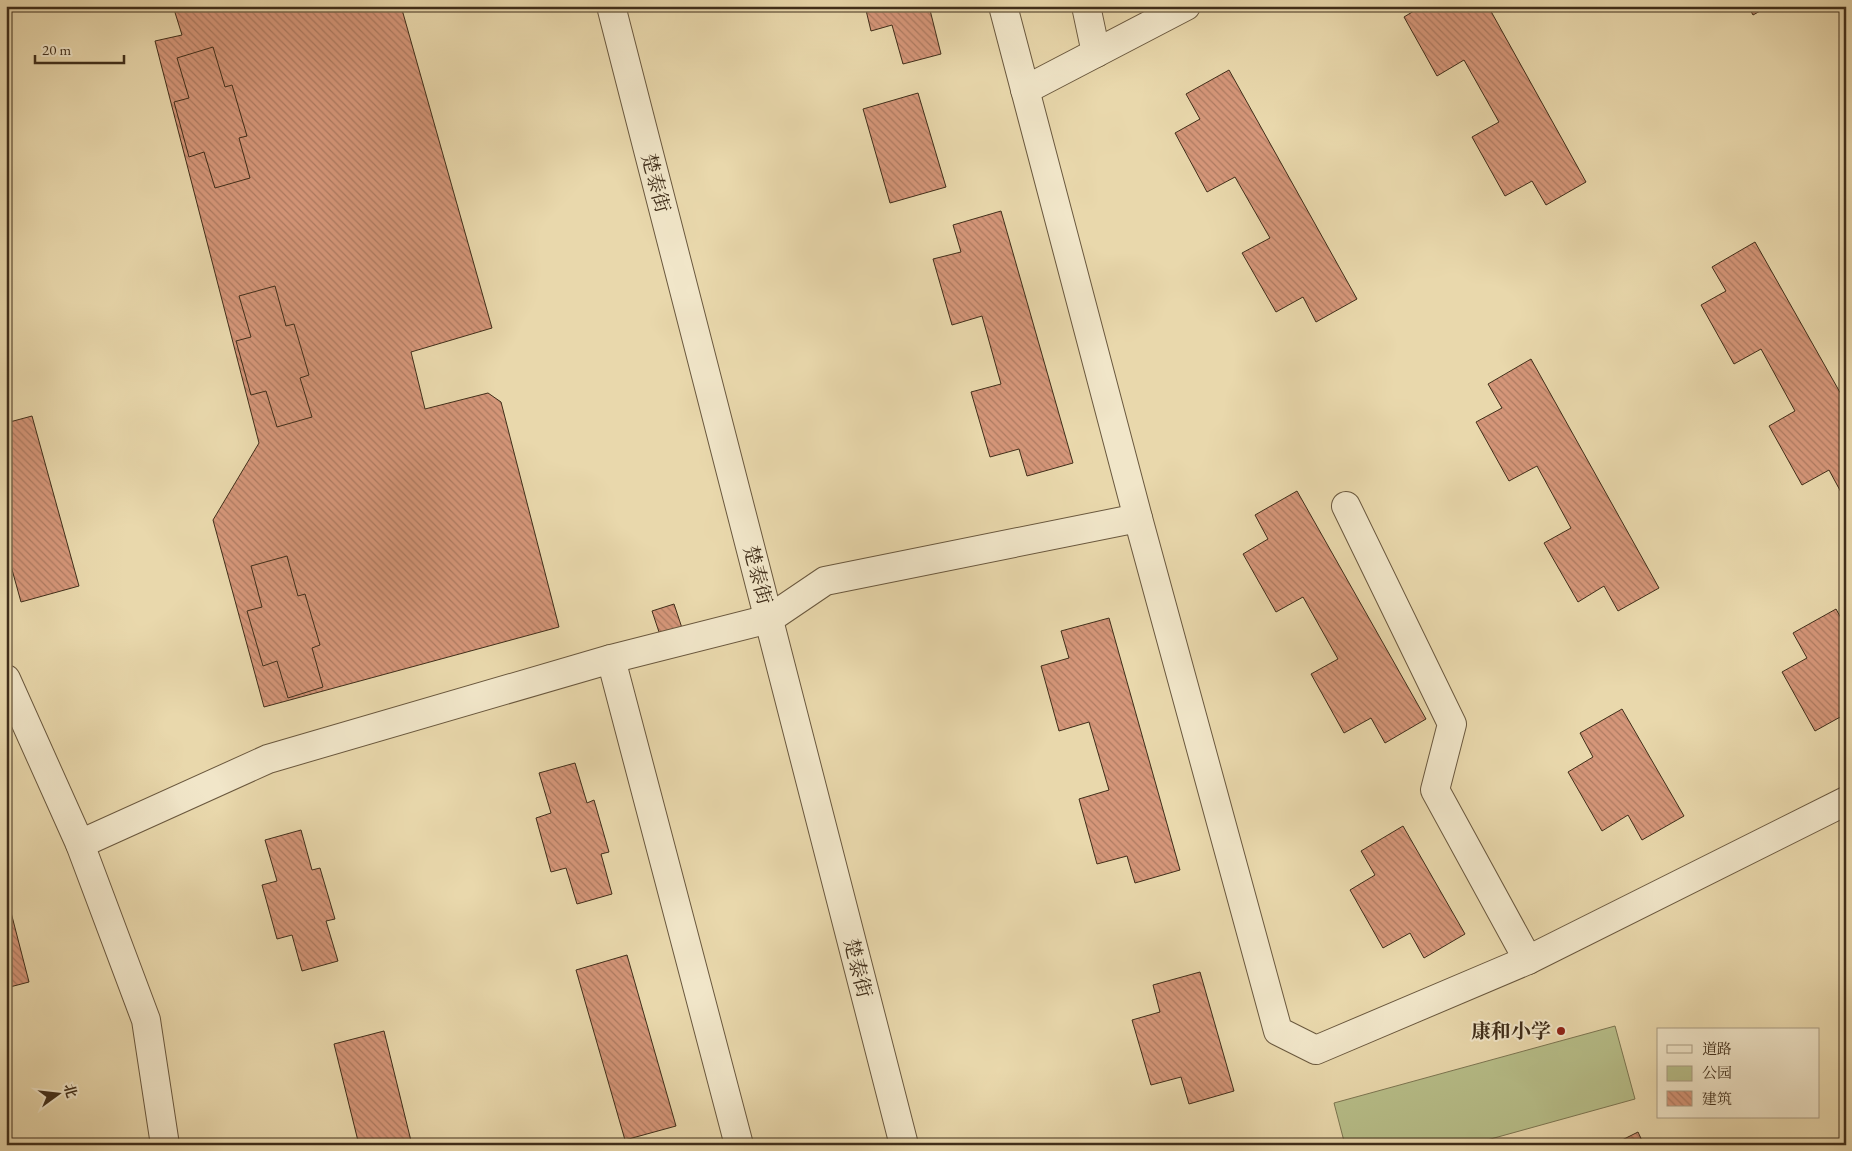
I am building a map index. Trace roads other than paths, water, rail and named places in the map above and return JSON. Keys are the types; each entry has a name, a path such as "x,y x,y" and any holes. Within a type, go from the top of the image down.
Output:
{"street":[{"name":"楚泰街","path":"611,6 904,1145"},
{"path":"1003,6 1138,518 1278,1031 1316,1050 1528,960 1846,801"},
{"path":"1086,6 1096,53"},
{"path":"1025,90 1186,6"},
{"path":"1346,506 1452,724 1435,790 1528,960"},
{"path":"80,844 268,760 611,659 769,619 825,581 1138,518"},
{"path":"611,659 739,1145"},
{"path":"6,679 80,844 146,1020 165,1145"}],"place":[{"name":"康和小学","path":"1561,1031"}]}
